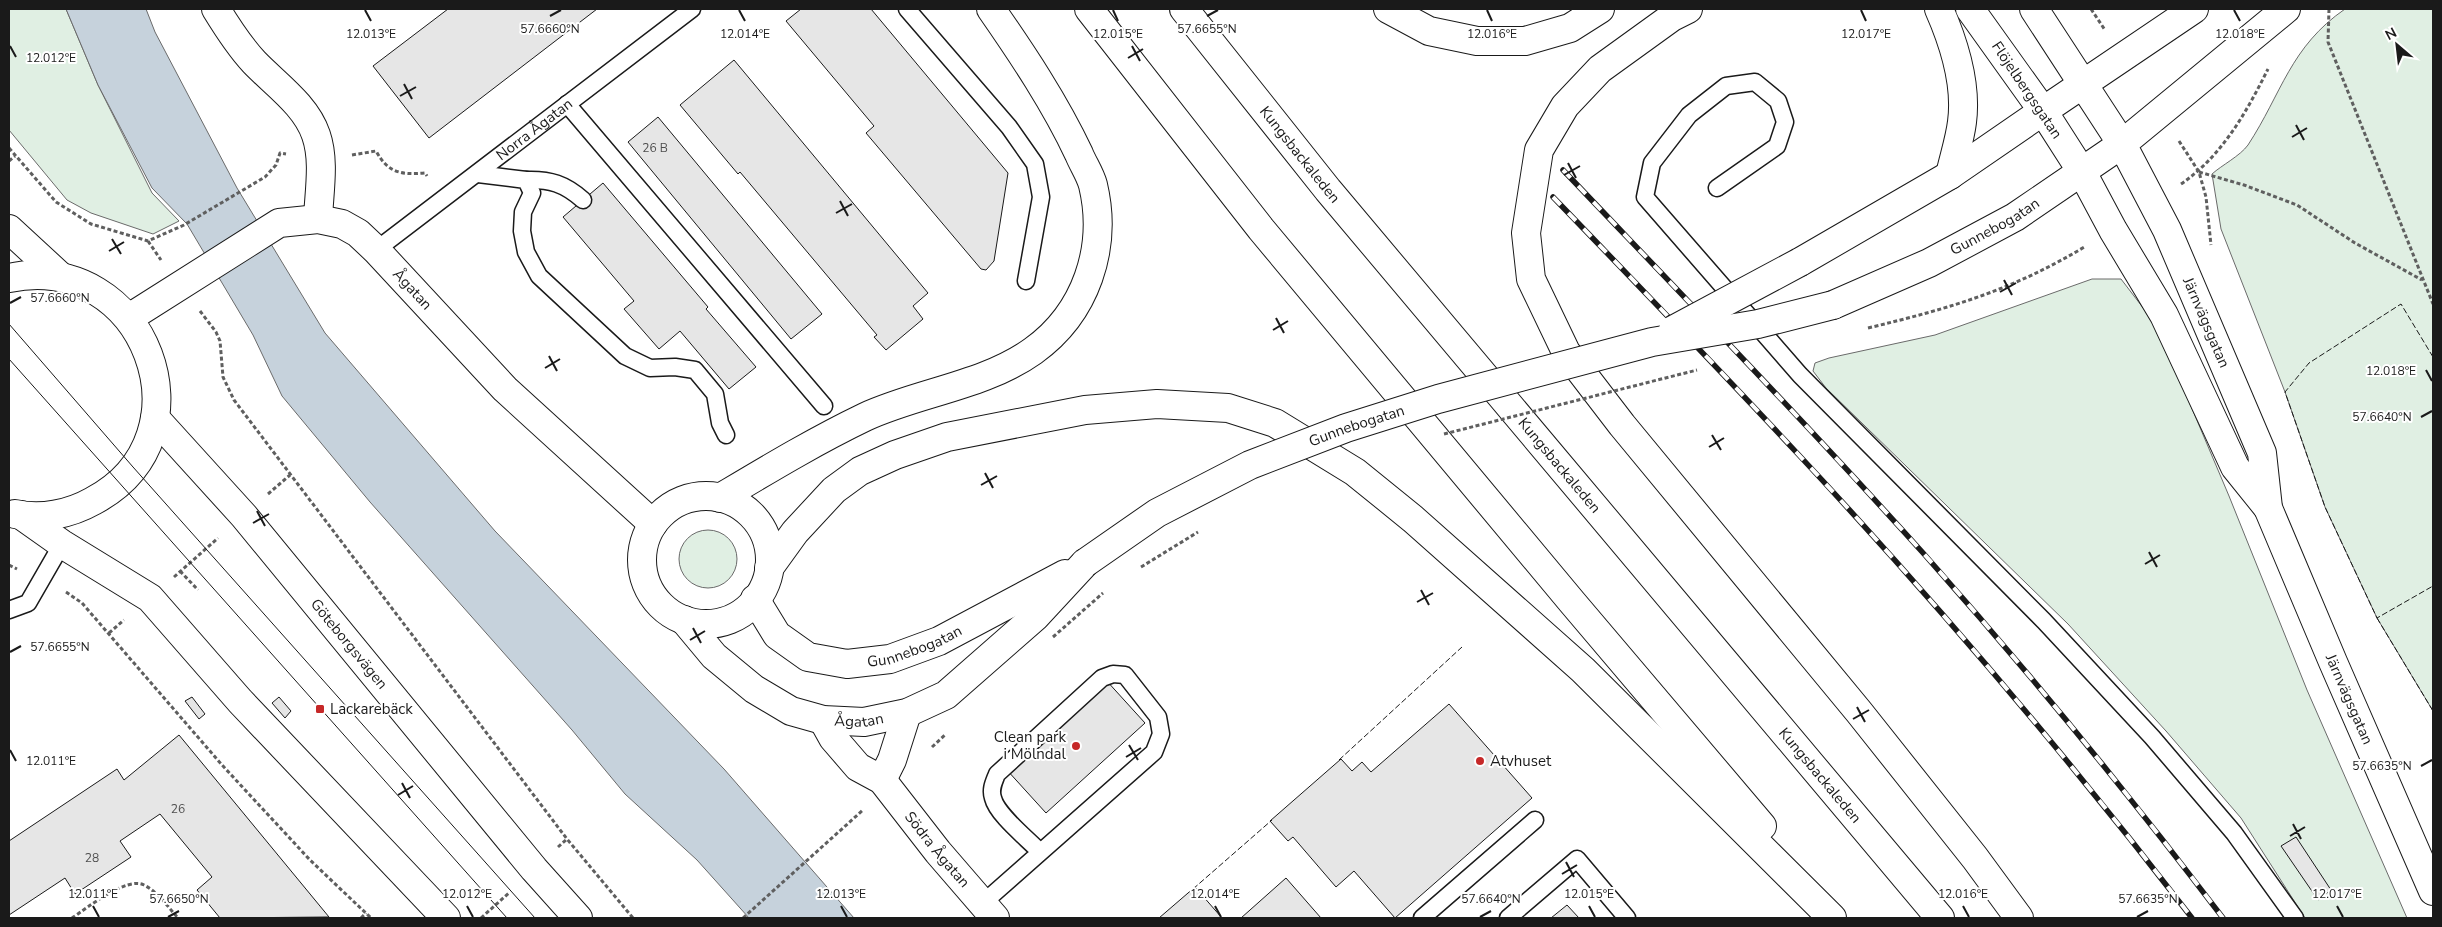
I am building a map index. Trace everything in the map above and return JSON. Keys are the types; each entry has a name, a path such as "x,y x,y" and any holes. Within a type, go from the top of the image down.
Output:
{"main road":[{"path":"216,9 252,60 290,96 310,122 316,135 320,155 318,219"},
{"path":"720,498 866,417 995,372 1018,360 1033,351 1059,327 1080,300 1094,266 1099,224 1092,183 1066,127 991,9"},
{"path":"1089,9 1262,229 1572,602 1841,918"},
{"name":"Kungsbackaleden","path":"1184,9 1328,190 1940,918"},
{"path":"1388,9 1430,31 1478,41 1525,41 1570,28 1600,9"},
{"path":"1688,9 1672,17 1600,69 1565,106 1538,150 1526,234 1531,279 1566,352 1616,418 1859,712 1969,850 2019,918"},
{"path":"1939,9 1952,44 1961,82 1962,121 1950,175"},
{"name":"Flöjelbergsgatan","path":"1970,9 2043,111 2082,172"},
{"path":"2034,9 2122,144"},
{"name":"Gunnebogatan","path":"1652,342 1800,262 1950,175 2194,9"},
{"name":"Gunnebogatan","path":"755,599 777,635 808,657 846,664 890,659 1025,608 1157,513 1250,465 1346,428 1438,400 1652,342 1758,324 1833,305 1929,263 2015,217 2122,144 2286,9"},
{"name":"Järnvägsgatan","path":"2122,144 2153,204 2197,298 2262,453 2268,508"},
{"name":"Järnvägsgatan","path":"2082,172 2113,230 2164,315 2235,467 2268,508 2332,662 2433,890"},
{"name":"Ågatan","path":"129,318 279,223 318,219 342,224 358,233 376,250 506,389 653,524"},
{"path":"9,229 61,277"},
{"path":"9,278 27,275 61,277 94,290 109,299 129,318 144,341 151,359 157,399 155,418 143,452 119,483 102,496 83,506 63,513 42,516 15,514"},
{"path":"769,568 794,532 834,490 860,471 895,455 947,437 1084,410 1157,404 1228,408 1268,420 1355,472 1413,519 1583,670 1832,918"},
{"name":"Göteborgsvägen","path":"155,418 244,516 534,869 578,918"},
{"name":"Ågatan","path":"701,497 720,498 745,510 758,524 769,549 769,568 764,587 743,613 724,621 704,624 684,620 668,612 655,599 644,576 643,548 653,524 667,510 683,501 701,497"},
{"path":"15,514 150,598 240,701 446,918"},
{"name":"Ågatan","path":"684,620 714,656 754,689 791,711 823,720 864,722 907,713 946,694 1025,608"},
{"path":"882,780 892,760 907,713"},
{"name":"Södra Ågatan","path":"823,720 834,738 858,767 882,780 938,852 989,911"}],"lane":[{"name":"Norra Ågatan","path":"376,250 692,9"},
{"path":"907,9 1009,127 1035,164 1041,197 1026,281"},
{"path":"1717,188 1778,146 1784,122 1778,101 1755,82 1726,86 1688,115 1652,163 1645,197 1800,375 2044,621 2152,737 2234,833 2295,918"},
{"path":"567,104 824,406"},
{"path":"478,174 557,182 570,188 583,200"},
{"path":"526,180 532,193 524,212 522,230 526,252 539,276 626,356 650,368 675,367 695,370 715,394 720,423 726,435"},
{"path":"9,610 28,603 62,544"},
{"path":"989,911 1040,852 1154,752 1161,734 1158,717 1125,675 1113,674 1102,678 997,774 992,787 993,799 1004,816 1040,852"},
{"path":"1422,918 1535,820"},
{"path":"1508,918 1577,859 1628,918"}],"path":[{"path":"2329,9 2328,42 2433,304"},
{"path":"2153,204 2199,172 2236,129 2270,64"},
{"path":"9,148 56,202 91,224 148,241 184,225 246,190"},
{"path":"9,161 15,156"},
{"path":"2199,172 2244,185 2297,205 2355,243 2423,281"},
{"path":"2199,172 2206,198 2212,253"},
{"path":"1862,330 1935,312 2014,285 2050,268 2113,230"},
{"path":"216,332 220,341 224,377 234,400 567,839 632,918"},
{"path":"1442,435 1702,369"},
{"path":"109,633 290,475"},
{"path":"1136,571 1200,531"},
{"path":"9,565 42,580 82,602 222,765 310,860 372,918"},
{"path":"180,572 198,590"},
{"path":"1053,637 1111,588"},
{"path":"743,918 817,852"},
{"path":"72,918 130,883 143,884 155,893 178,918"},
{"path":"361,918 366,913"}],"green space":[{"path":"9,9 66,9 98,85 152,193 179,221 153,234 91,213 67,200 9,130"},
{"path":"2345,9 2433,9 2433,711 2377,618 2325,507 2285,392 2221,229 2212,174 2248,145 2299,55 2326,24"},
{"path":"2092,279 2121,279 2157,326 2229,496 2307,690 2407,918 2305,918 2241,818 2166,731 2068,624 1826,388 1813,371 1815,363 1829,358 1935,335"},
{"path":"702,530 714,530 729,538 737,553 737,565 729,580 714,588 702,588 687,580 679,565 679,553 687,538"}],"shaded area":[{"path":"66,9 146,9 155,32 237,188 325,333 495,531 724,769 854,918 749,918 697,860 625,794 572,730 370,502 282,396 253,335 187,224 152,188 98,85"}],"building":[{"path":"448,9 597,9 429,138 373,66"},
{"path":"801,9 871,9 1008,173 994,261 986,270 981,269 866,133 874,126 786,21"},
{"path":"734,60 928,293 913,306 923,319 886,350 874,337 877,335 740,172 738,174 680,105"},
{"path":"658,117 822,314 791,339 628,142"},
{"path":"603,183 756,367 729,389 680,331 659,349 624,309 634,301 563,217"},
{"name":"Clean park i Mölndal","path":"1105,679 1145,723 1046,813 1006,769"},
{"path":"192,697 205,714 199,719 185,701"},
{"path":"279,697 291,711 285,718 272,703"},
{"path":"1449,704 1532,798 1395,918 1354,871 1336,887 1293,837 1288,841 1270,821 1341,759 1352,771 1362,762 1371,772"},
{"path":"179,735 329,917 220,918 197,890 212,877 160,814 120,841 131,857 75,894 65,878 9,915 9,841 117,769 124,780"},
{"path":"2296,837 2331,890 2318,900 2281,846"},
{"path":"1286,878 1321,918 1241,918"},
{"path":"1195,887 1222,918 1159,918"},
{"path":"1567,905 1579,918 1551,918"}],"tram line":[{"path":"9,324 133,467 535,918"},
{"path":"9,359 507,918"}],"railway":[{"path":"1563,170 1790,408 1924,554 2077,733 2223,918"},
{"path":"1553,197 1767,421 1900,566 2098,798 2192,918"}],"fence":[{"path":"2433,357 2401,304 2309,363 2285,392 2325,507 2377,618 2433,586"},
{"path":"2377,618 2433,711"},
{"path":"1339,760 1462,647"},
{"path":"1193,889 1272,820"}],"place":[{"name":"Lackarebäck","path":"320,709"},
{"name":"Clean park i Mölndal","path":"1076,746"},
{"name":"Atvhuset","path":"1480,761"}]}
